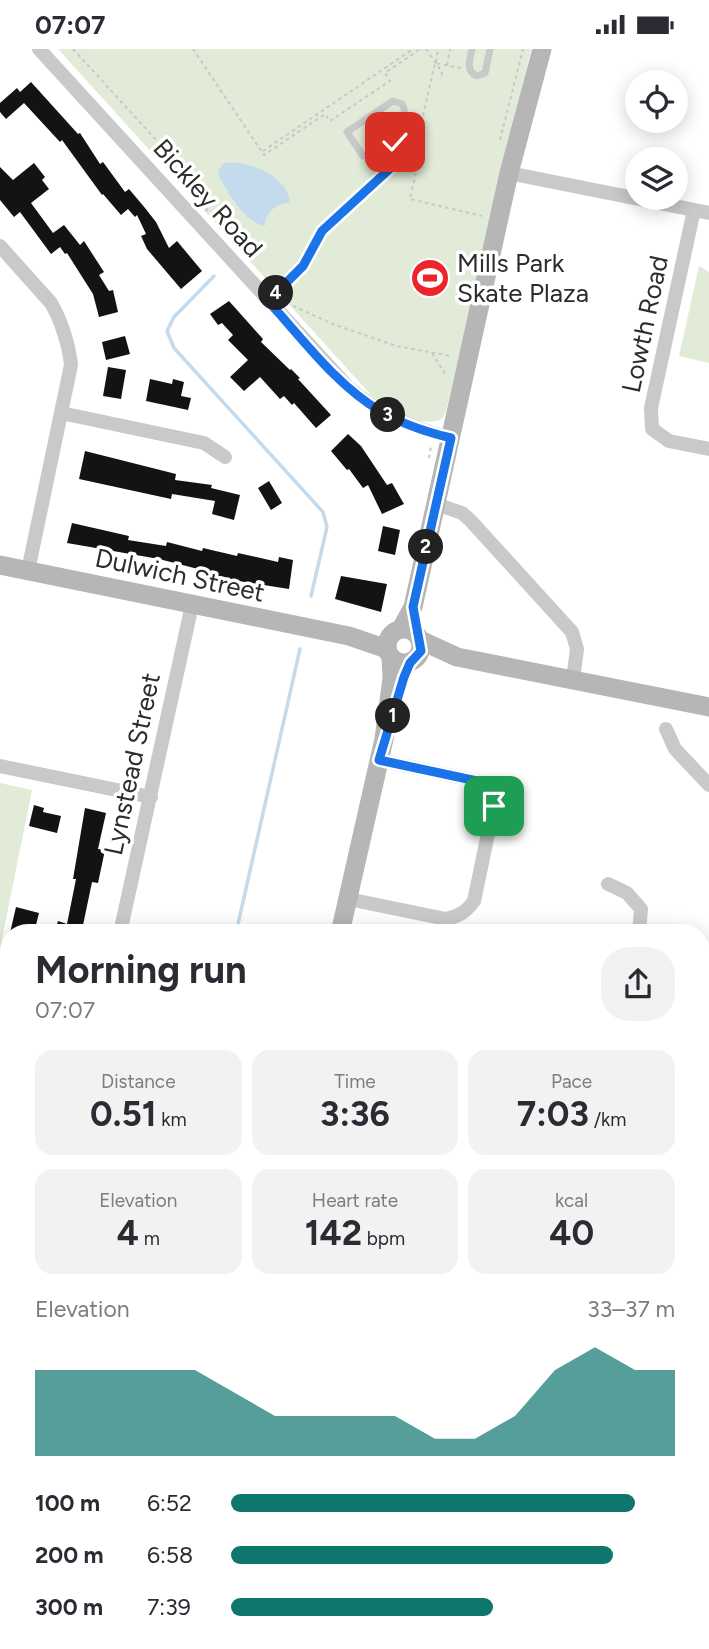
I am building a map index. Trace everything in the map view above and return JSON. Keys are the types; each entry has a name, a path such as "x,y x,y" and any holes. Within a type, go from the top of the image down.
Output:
{"main road":[{"path":"342,924 509,173 542,49"},
{"name":"Dulwich Street","path":"0,565 709,707"}],"street":[{"name":"Bickley Road","path":"39,49 348,387 366,402 408,425 451,438"},
{"path":"509,173 702,212"},
{"name":"Lowth Road","path":"702,212 651,408 652,429 669,441 709,449"},
{"path":"0,246 57,312 71,365 28,571"},
{"path":"61,413 204,443 225,457"},
{"path":"436,504 462,513 470,520 572,632 577,649 573,680"},
{"name":"Lynstead Street","path":"122,924 192,605"},
{"path":"666,729 676,749 709,785"},
{"path":"348,899 446,919 467,911 474,901 494,806 493,796 487,787 477,781 379,760"},
{"path":"0,767 150,796"},
{"path":"608,884 627,893 641,909 640,924"}],"lane":[{"path":"472,49 469,65 471,72 477,76 485,73 490,49"},
{"path":"268,301 303,266 322,231 395,164 401,145 406,113 402,104 393,101 347,132 363,156 386,141 401,145"}],"path":[{"path":"73,49 201,189 205,195 208,215"},
{"path":"192,49 264,155 325,114 330,121 390,81 384,73 420,49"},
{"path":"262,151 413,49"},
{"path":"426,49 442,72 441,79"},
{"path":"438,49 412,165 416,172 410,199 483,216"},
{"path":"447,65 450,49"},
{"path":"435,64 464,69"},
{"path":"290,305 332,324 396,346 452,356"},
{"path":"432,352 447,377"}],"green space":[{"path":"58,49 531,49 442,419 423,421 405,416 371,395"},
{"path":"699,266 709,272 709,363 679,356"},
{"path":"0,783 32,790 5,924 0,924"}],"water":[{"path":"224,163 255,167 275,177 288,193 290,203 273,209 265,226 258,224 238,206 219,177 218,171"}],"building":[{"path":"31,82 78,134 80,133 100,164 103,162 125,192 129,189 145,208 156,222 169,248 177,241 202,271 181,289 147,249 141,236 146,234 137,215 135,217 128,209 121,215 102,195 62,140 60,142 24,103 6,119 0,112 0,103 17,88 20,92"},
{"path":"34,163 45,177 42,180 49,189 31,203 53,233 64,225 80,245 84,241 104,272 99,275 109,291 113,290 118,312 99,317 93,294 67,253 60,247 51,254 20,212 14,217 0,200 0,167 13,180"},
{"path":"229,301 263,339 261,342 300,378 298,379 331,415 316,428 294,403 292,405 284,396 280,399 260,377 244,391 230,377 248,360 228,340 233,335 222,323 218,325 210,314"},
{"path":"125,336 130,354 106,360 102,342"},
{"path":"108,367 126,370 121,399 103,396"},
{"path":"150,379 172,384 173,379 184,382 181,396 191,398 188,410 146,401"},
{"path":"348,434 361,446 387,485 392,483 404,504 382,514 368,485 363,488 331,451"},
{"path":"85,451 176,474 175,480 212,485 211,488 240,495 234,520 212,514 215,501 172,494 171,499 79,479"},
{"path":"269,481 282,503 271,510 258,488"},
{"path":"72,523 129,536 128,540 166,546 167,542 202,551 203,548 237,556 238,553 278,562 279,557 293,560 289,589 197,573 198,569 159,559 67,543"},
{"path":"383,526 400,530 395,555 378,551"},
{"path":"341,576 387,584 381,612 335,599"},
{"path":"34,805 44,808 43,812 61,816 57,833 29,826"},
{"path":"85,808 106,813 98,849 105,850 98,883 92,882 83,924 67,924 76,879 73,879"},
{"path":"16,907 39,913 36,924 12,924"}],"waterway":[{"path":"214,276 174,317 167,331 174,348 323,512 327,527 311,596"},
{"path":"238,924 300,649"}],"place":[{"name":"Mills Park Skate Plaza","path":"430,278"}],"route":[{"path":"395,142 401,145 397,162 322,231 297,274 268,301 348,387 366,402 408,425 451,438 413,607 421,651 410,663 404,677 379,760 477,781 487,787 493,796 494,806"}]}
